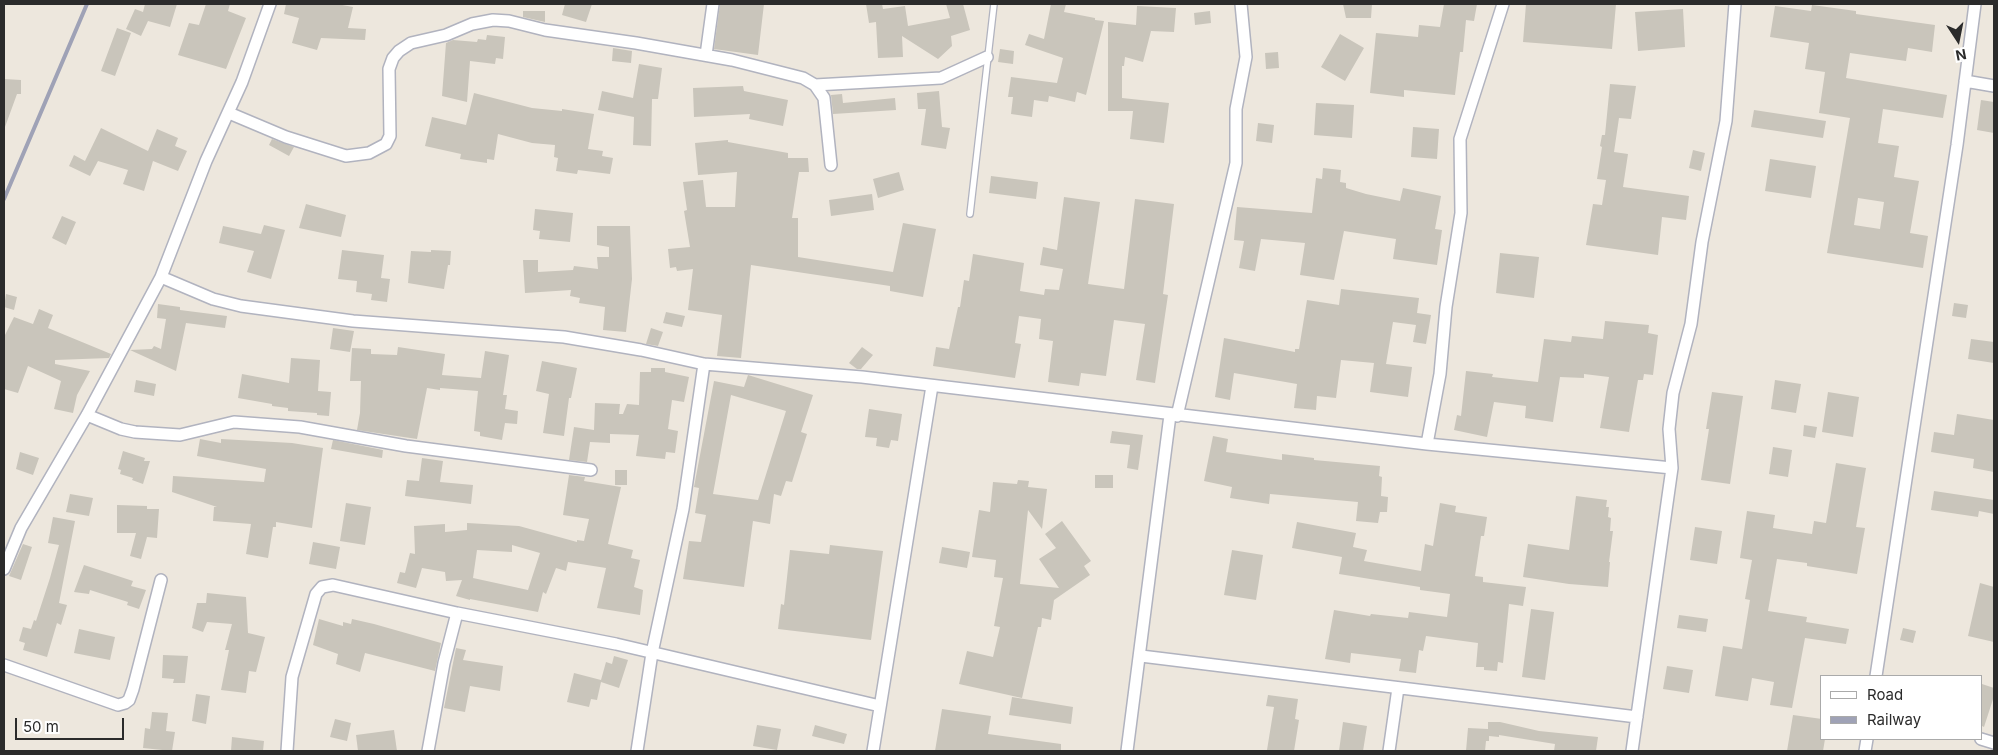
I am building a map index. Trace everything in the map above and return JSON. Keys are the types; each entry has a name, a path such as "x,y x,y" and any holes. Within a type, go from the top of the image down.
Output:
{"street":[{"path":"4,570 21,528 87,416 161,277 206,160 242,82 270,4"},
{"path":"706,55 713,4"},
{"path":"1127,751 1174,415 1236,162 1236,109 1246,57 1241,4"},
{"path":"1427,444 1440,374 1446,307 1461,213 1460,139 1503,4"},
{"path":"1632,751 1672,468 1669,429 1673,393 1691,324 1702,242 1726,121 1735,4"},
{"path":"1876,675 1957,145 1975,4"},
{"path":"229,113 286,136 346,156 369,153 386,144 390,136 389,69 393,58 399,51 411,43 446,35 472,24 493,20 509,20 545,30 732,60 803,78 815,85 824,98 831,165"},
{"path":"815,85 941,78 988,58"},
{"path":"1965,81 1994,86"},
{"path":"161,277 213,299 241,306 384,324 564,337 641,350 704,364 862,377 1427,444 1672,468"},
{"path":"637,751 652,653 683,509 704,364"},
{"path":"873,751 932,386"},
{"path":"87,416 121,429 135,432 180,435 234,422 300,427 406,446 591,470"},
{"path":"4,665 118,705 125,703 129,700 133,689 161,580"},
{"path":"287,751 292,677 316,594 322,587 333,585 457,613 616,644 880,706"},
{"path":"428,751 444,663 457,613"},
{"path":"1141,656 1637,717"},
{"path":"1389,751 1398,688"}],"lane":[{"path":"970,214 994,4"}],"building":[{"path":"145,4 177,4 170,27 148,21 141,36 126,29 135,9 143,12"},
{"path":"206,4 230,4 228,11 246,18 226,69 178,55 189,23 199,25"},
{"path":"286,4 337,4 353,7 348,28 366,29 365,40 321,38 317,50 292,43 299,18 284,14"},
{"path":"565,4 592,4 586,22 562,15"},
{"path":"720,4 764,4 758,55 714,49"},
{"path":"866,4 882,4 883,9 905,6 908,26 950,18 946,4 963,4 970,30 951,36 952,46 938,59 902,36 903,57 878,58 876,22 869,23"},
{"path":"1051,4 1066,4 1064,12 1104,21 1086,95 1077,92 1075,102 1049,96 1048,102 1034,100 1032,117 1011,114 1013,97 1008,97 1011,77 1057,83 1063,58 1025,45 1029,34 1044,39"},
{"path":"1343,4 1372,4 1371,18 1346,18"},
{"path":"1444,4 1477,4 1474,21 1466,20 1463,52 1460,52 1455,95 1404,90 1404,97 1370,93 1376,33 1418,37 1419,25 1440,27"},
{"path":"1526,4 1616,4 1612,49 1523,42"},
{"path":"1812,5 1856,11 1856,14 1935,25 1932,52 1908,48 1906,61 1850,53 1846,78 1947,95 1943,118 1883,109 1878,143 1899,146 1894,177 1919,181 1910,233 1928,236 1923,268 1827,253 1850,118 1819,113 1825,72 1805,69 1809,43 1770,37 1775,6 1811,11","holes":["1858,198 1884,202 1880,229 1854,225"]},
{"path":"1137,6 1176,8 1174,32 1151,31 1143,62 1125,57 1124,66 1122,66 1122,98 1169,103 1164,143 1130,139 1133,111 1108,111 1108,22 1136,25"},
{"path":"1683,9 1685,47 1638,51 1635,12"},
{"path":"523,11 545,11 545,22 523,17"},
{"path":"1210,11 1211,23 1195,25 1194,13"},
{"path":"117,28 131,33 115,76 101,71"},
{"path":"1340,34 1364,48 1345,81 1321,67"},
{"path":"487,35 505,37 503,59 496,58 495,64 470,61 467,102 442,96 446,43 453,40 477,42 478,39 486,40"},
{"path":"613,48 632,51 631,63 612,61"},
{"path":"1000,49 1014,51 1013,64 998,62"},
{"path":"1278,52 1279,68 1266,69 1265,53"},
{"path":"639,64 662,68 658,99 652,99 651,146 633,145 634,117 598,110 602,91 633,98"},
{"path":"4,79 21,80 21,94 17,94 5,127"},
{"path":"1610,84 1636,86 1631,119 1619,118 1614,152 1628,154 1623,187 1689,196 1686,220 1662,217 1658,255 1586,245 1593,204 1602,205 1606,180 1597,179 1602,135 1605,135"},
{"path":"743,86 744,91 788,100 783,126 749,119 750,114 694,117 693,88"},
{"path":"939,91 942,127 950,128 946,149 921,145 926,109 918,109 917,93"},
{"path":"474,93 532,108 562,111 562,109 594,114 588,149 603,151 602,156 613,158 610,174 578,170 577,174 556,171 558,158 554,157 555,145 532,143 498,134 494,160 487,159 487,163 460,159 461,154 425,146 432,117 466,125"},
{"path":"842,94 843,103 895,98 896,110 833,114 831,95"},
{"path":"1981,100 1994,102 1994,133 1977,130"},
{"path":"1316,103 1354,105 1352,138 1314,135"},
{"path":"1754,110 1826,121 1823,138 1751,127"},
{"path":"1258,123 1274,125 1272,143 1256,141"},
{"path":"1413,127 1439,129 1437,159 1411,157"},
{"path":"101,128 148,151 157,129 178,138 175,146 187,151 178,171 153,161 144,191 123,184 128,170 98,161 90,176 69,166 74,155 85,161"},
{"path":"272,139 294,147 289,156 269,145"},
{"path":"728,140 728,142 788,153 788,158 808,158 809,172 799,172 792,218 798,218 798,257 893,272 903,223 936,229 923,297 890,291 890,286 751,265 741,358 717,356 722,315 688,310 693,269 677,271 676,267 670,268 668,249 690,247 684,211 687,210 683,182 703,180 706,207 735,207 737,172 698,175 695,143"},
{"path":"1693,150 1705,153 1701,171 1689,168"},
{"path":"1770,159 1816,166 1811,198 1765,191"},
{"path":"1323,168 1341,170 1340,182 1346,183 1346,188 1366,194 1400,201 1403,188 1441,196 1435,229 1442,230 1437,265 1393,259 1396,239 1344,231 1334,280 1300,275 1305,243 1261,239 1255,271 1239,268 1244,241 1234,240 1237,207 1312,213 1316,178 1322,179"},
{"path":"899,172 904,190 878,198 873,179"},
{"path":"991,176 1038,182 1036,199 989,193"},
{"path":"872,194 874,210 831,216 829,200"},
{"path":"1064,197 1100,202 1088,284 1124,289 1135,199 1174,204 1163,294 1168,295 1155,383 1136,380 1145,324 1114,320 1106,376 1081,373 1079,386 1048,382 1053,341 1039,339 1041,319 1019,316 1015,343 1021,344 1015,378 933,366 936,347 949,349 958,307 960,307 964,280 969,281 973,254 1024,263 1020,291 1044,295 1045,289 1059,290 1063,269 1040,265 1043,247 1057,250"},
{"path":"306,204 346,215 341,237 299,228"},
{"path":"535,209 573,213 570,242 539,239 540,231 533,230"},
{"path":"62,216 76,222 66,245 52,238"},
{"path":"264,225 285,230 271,279 247,272 254,251 219,243 223,226 261,234"},
{"path":"597,226 630,226 632,279 626,332 603,330 605,307 579,303 580,298 570,296 571,290 525,293 523,260 538,260 538,272 573,270 574,266 598,269 597,257 609,257 609,247 597,245"},
{"path":"342,250 384,255 381,278 390,279 387,302 371,300 372,294 356,292 357,281 338,279"},
{"path":"431,250 451,251 450,265 448,265 444,289 408,283 411,251 431,252"},
{"path":"1500,253 1539,257 1534,298 1496,293"},
{"path":"1341,289 1419,298 1417,313 1431,315 1426,344 1413,342 1416,325 1393,322 1386,364 1412,367 1408,397 1370,392 1374,363 1341,360 1336,398 1317,396 1316,410 1294,408 1297,384 1234,373 1230,400 1215,397 1224,338 1295,352 1295,349 1299,349 1307,300 1339,305"},
{"path":"6,294 17,297 14,310 4,307"},
{"path":"1954,303 1968,305 1966,318 1952,316"},
{"path":"158,304 180,307 180,310 227,316 225,328 186,323 176,371 130,350 152,349 154,346 161,349 166,319 157,318"},
{"path":"39,309 53,315 48,328 111,354 109,358 55,360 55,364 90,371 77,395 73,413 54,409 61,381 28,366 18,393 4,389 4,337 14,317 33,324"},
{"path":"666,312 685,316 682,327 663,323"},
{"path":"1605,321 1649,325 1648,333 1658,335 1653,375 1644,374 1643,380 1638,380 1629,432 1600,428 1609,377 1584,374 1584,378 1560,377 1553,422 1525,418 1526,406 1494,402 1487,437 1454,430 1457,415 1461,416 1466,371 1493,374 1492,377 1538,382 1544,339 1571,342 1572,336 1603,339"},
{"path":"333,328 354,331 350,352 330,349"},
{"path":"651,328 663,332 658,346 646,344"},
{"path":"1971,339 1994,342 1994,363 1968,359"},
{"path":"398,347 445,354 442,375 481,378 485,351 509,355 503,395 507,395 505,409 518,411 517,424 505,423 502,440 480,436 480,432 474,431 478,391 427,388 417,439 357,430 360,413 361,381 350,381 352,348 371,349 371,354 397,355"},
{"path":"862,347 873,355 861,369 857,369 849,363"},
{"path":"291,358 320,360 318,391 331,392 329,416 317,415 317,413 288,411 288,408 238,398 242,374 289,383"},
{"path":"542,361 577,368 571,398 569,398 564,436 543,433 549,394 536,391"},
{"path":"651,368 665,368 665,372 689,377 684,402 672,400 668,429 678,431 675,453 666,452 665,459 636,456 639,435 610,434 610,443 590,442 587,462 569,460 574,427 594,430 595,403 620,404 619,414 623,414 627,404 639,405 640,372 651,372"},
{"path":"748,375 813,395 801,432 807,434 792,482 786,481 781,496 774,494 770,524 753,521 744,587 683,579 689,541 701,542 706,515 695,513 699,488 694,487 714,381 744,387","holes":["731,395 786,411 758,500 713,494"]},
{"path":"136,380 156,384 154,396 134,392"},
{"path":"1775,380 1801,384 1796,413 1771,409"},
{"path":"1712,392 1743,396 1730,484 1701,480 1709,429 1706,429"},
{"path":"1828,392 1859,397 1853,437 1822,432"},
{"path":"869,409 902,414 898,441 891,440 889,448 876,446 877,438 865,437"},
{"path":"1957,414 1994,420 1994,472 1973,468 1974,459 1931,452 1934,432 1954,435"},
{"path":"1804,425 1817,427 1815,438 1803,436"},
{"path":"1112,431 1143,435 1138,470 1127,468 1130,445 1110,443"},
{"path":"1213,436 1228,439 1226,452 1282,460 1282,454 1314,458 1314,460 1380,466 1379,476 1382,477 1381,496 1388,497 1387,512 1380,512 1378,523 1356,521 1358,502 1270,494 1269,504 1230,498 1232,487 1204,481"},
{"path":"200,439 221,443 221,439 292,443 323,448 312,528 276,522 276,527 273,527 268,558 246,554 251,524 213,521 214,507 217,507 172,492 173,476 264,482 266,469 197,456"},
{"path":"333,440 383,450 382,458 331,449"},
{"path":"1773,447 1792,450 1788,477 1769,474"},
{"path":"123,451 145,458 144,461 150,461 143,484 132,480 133,478 120,474 121,470 118,469"},
{"path":"20,452 39,458 33,475 16,469"},
{"path":"422,458 443,461 440,482 473,485 471,504 405,496 407,480 419,481"},
{"path":"1836,463 1866,468 1856,527 1865,528 1857,574 1807,566 1807,563 1777,559 1768,611 1807,617 1806,622 1849,629 1846,644 1805,638 1792,708 1770,705 1774,682 1752,678 1748,701 1715,696 1723,646 1742,649 1750,600 1745,599 1752,560 1740,558 1747,511 1775,515 1773,528 1812,534 1814,521 1826,523"},
{"path":"615,470 627,470 627,485 615,485"},
{"path":"569,475 585,477 584,481 621,487 608,544 633,550 631,558 640,560 634,587 643,590 640,615 597,608 606,568 568,562 566,571 556,568 546,594 543,592 538,612 456,596 462,580 446,581 445,572 422,568 416,588 397,583 400,572 405,573 410,553 415,554 414,526 445,524 445,532 467,530 467,523 519,526 577,542 577,540 584,541 589,519 563,515","holes":["512,545 540,553 528,590 473,578 477,550 512,552"]},
{"path":"1095,475 1113,475 1113,488 1095,488"},
{"path":"1018,480 1029,481 1028,487 1047,489 1042,529 1028,510 1020,584 1059,588 1039,559 1056,548 1045,534 1062,521 1091,561 1084,566 1090,575 1054,600 1051,620 1042,618 1041,627 1038,627 1022,698 959,684 967,651 993,657 1000,627 994,626 1003,578 994,577 996,560 972,557 979,510 990,512 993,482 1017,484"},
{"path":"1934,491 1994,500 1994,514 1979,511 1978,517 1931,510"},
{"path":"70,494 93,498 89,516 66,512"},
{"path":"1576,496 1607,500 1606,507 1609,507 1608,517 1611,518 1610,531 1613,531 1608,587 1569,584 1523,577 1528,544 1569,550"},
{"path":"346,503 371,507 365,545 340,541"},
{"path":"1440,503 1456,506 1455,512 1487,517 1484,536 1481,536 1475,576 1483,577 1483,582 1526,587 1523,606 1509,604 1503,663 1498,662 1497,671 1484,670 1484,667 1476,667 1478,643 1426,636 1423,651 1419,650 1416,673 1399,671 1401,659 1351,653 1350,663 1325,659 1334,610 1370,616 1371,614 1408,618 1409,612 1447,617 1450,594 1420,590 1420,587 1339,574 1342,557 1292,548 1297,522 1356,533 1353,547 1367,550 1364,561 1421,571 1425,544 1433,546"},
{"path":"117,505 147,506 147,509 159,509 157,538 147,537 141,559 130,556 136,533 117,533"},
{"path":"53,517 75,521 59,603 67,605 61,625 57,623 47,657 23,650 25,643 19,641 23,627 31,629 34,620 36,621 50,578 59,545 48,543"},
{"path":"1695,527 1722,531 1717,564 1690,560"},
{"path":"313,542 340,547 336,569 309,564"},
{"path":"23,544 32,547 21,580 9,576"},
{"path":"830,545 883,551 871,640 778,629 781,604 784,605 790,550 829,554"},
{"path":"942,547 970,552 967,568 939,563"},
{"path":"1232,550 1263,555 1256,600 1224,595"},
{"path":"84,565 133,581 131,586 146,590 139,609 127,605 128,602 90,590 89,594 74,592"},
{"path":"1980,583 1994,587 1994,642 1968,636"},
{"path":"207,593 246,597 248,633 265,637 256,672 249,671 246,693 221,690 229,650 225,650 232,624 207,622 203,632 192,628 197,603 206,603"},
{"path":"1531,609 1554,612 1545,680 1522,677"},
{"path":"1679,615 1708,619 1706,632 1677,628"},
{"path":"319,619 343,626 343,622 351,624 352,619 441,643 435,671 365,653 360,672 336,664 338,654 313,645"},
{"path":"1903,628 1916,631 1913,643 1900,640"},
{"path":"79,629 115,637 110,660 74,653"},
{"path":"456,648 466,650 463,660 503,666 500,691 470,686 465,712 444,708"},
{"path":"163,655 188,656 185,683 173,683 174,679 162,678"},
{"path":"614,656 628,660 619,688 601,682 597,700 591,699 589,707 567,702 574,673 601,680 606,662 612,664"},
{"path":"1667,666 1693,670 1689,693 1663,689"},
{"path":"1983,684 1994,688 1994,696 1984,727"},
{"path":"196,694 210,696 206,724 192,721"},
{"path":"1268,695 1298,699 1295,719 1299,720 1294,751 1267,750 1274,707 1266,706"},
{"path":"1012,697 1073,707 1071,724 1009,715"},
{"path":"942,709 991,716 988,734 1061,744 1061,751 935,751"},
{"path":"152,712 168,713 166,731 175,732 172,751 143,748 145,728 150,729"},
{"path":"1793,715 1820,719 1820,740 1825,740 1823,751 1787,751"},
{"path":"335,719 351,723 347,741 330,737"},
{"path":"1343,722 1367,726 1363,751 1339,751"},
{"path":"1488,722 1500,722 1539,731 1598,737 1596,751 1554,751 1555,744 1499,735 1499,737 1489,736 1489,741 1486,741 1485,751 1466,751 1468,728 1488,729"},
{"path":"757,725 781,729 777,750 753,746"},
{"path":"815,725 847,734 844,744 812,736"},
{"path":"394,730 397,751 358,751 356,735"},
{"path":"232,737 264,741 263,751 231,751"}],"railway":[{"path":"4,199 87,4"}]}
